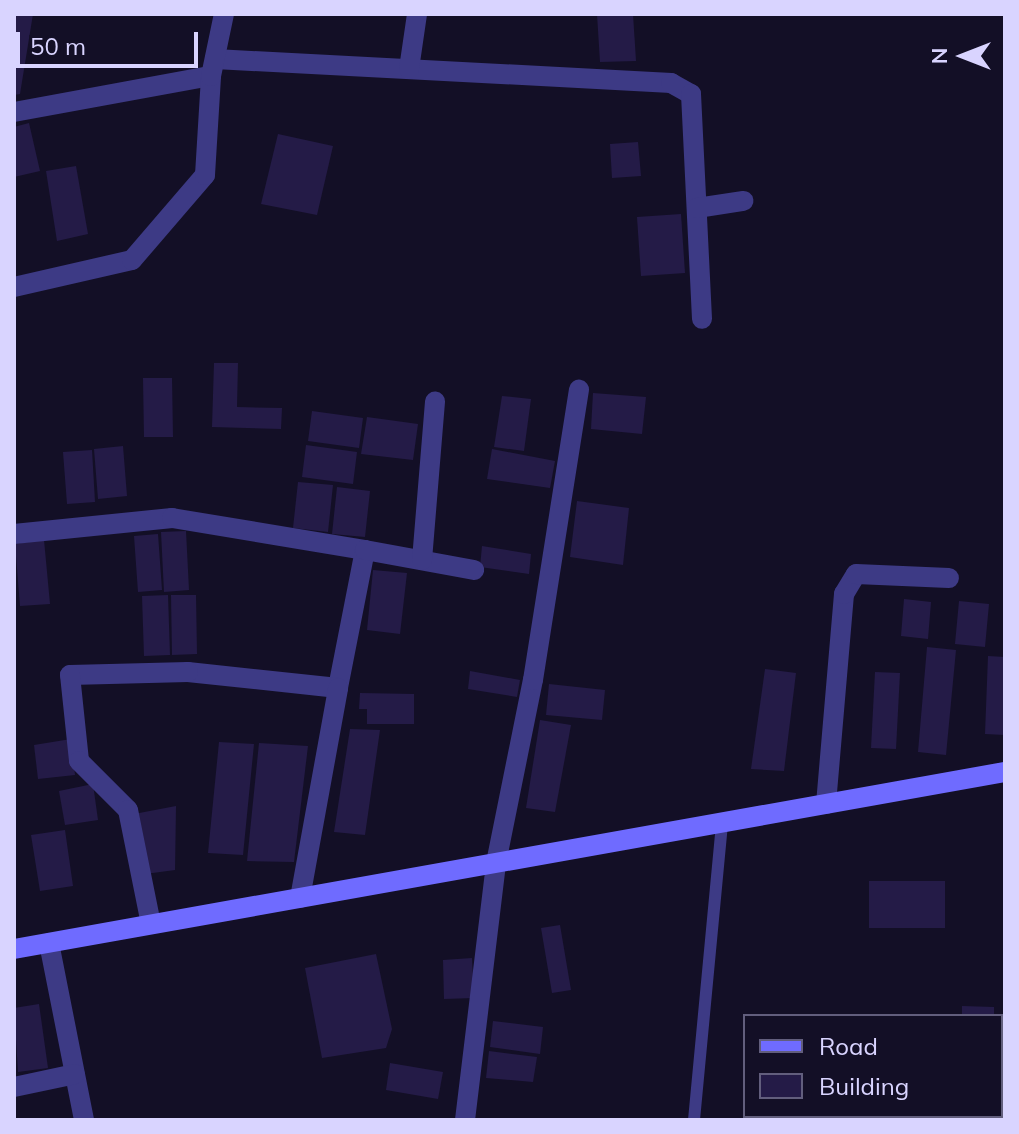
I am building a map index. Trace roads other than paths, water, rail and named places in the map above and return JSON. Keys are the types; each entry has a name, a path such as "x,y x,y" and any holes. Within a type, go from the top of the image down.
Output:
{"main road":[{"path":"14,949 1005,772"}],"street":[{"path":"14,287 132,260 205,175 213,68 224,14"},
{"path":"409,69 417,14"},
{"path":"14,112 213,68 409,69 671,83 691,94 702,319"},
{"path":"697,208 743,201"},
{"path":"465,1120 496,863 533,680 579,390"},
{"path":"422,560 435,402"},
{"path":"14,534 172,518 474,570"},
{"path":"300,898 365,550"},
{"path":"826,804 844,594 856,574 949,578"},
{"path":"151,924 128,810 79,761 70,675 188,672 338,688"},
{"path":"49,943 84,1120"},
{"path":"14,1087 75,1074"}],"lane":[{"path":"694,1120 722,822"}]}
